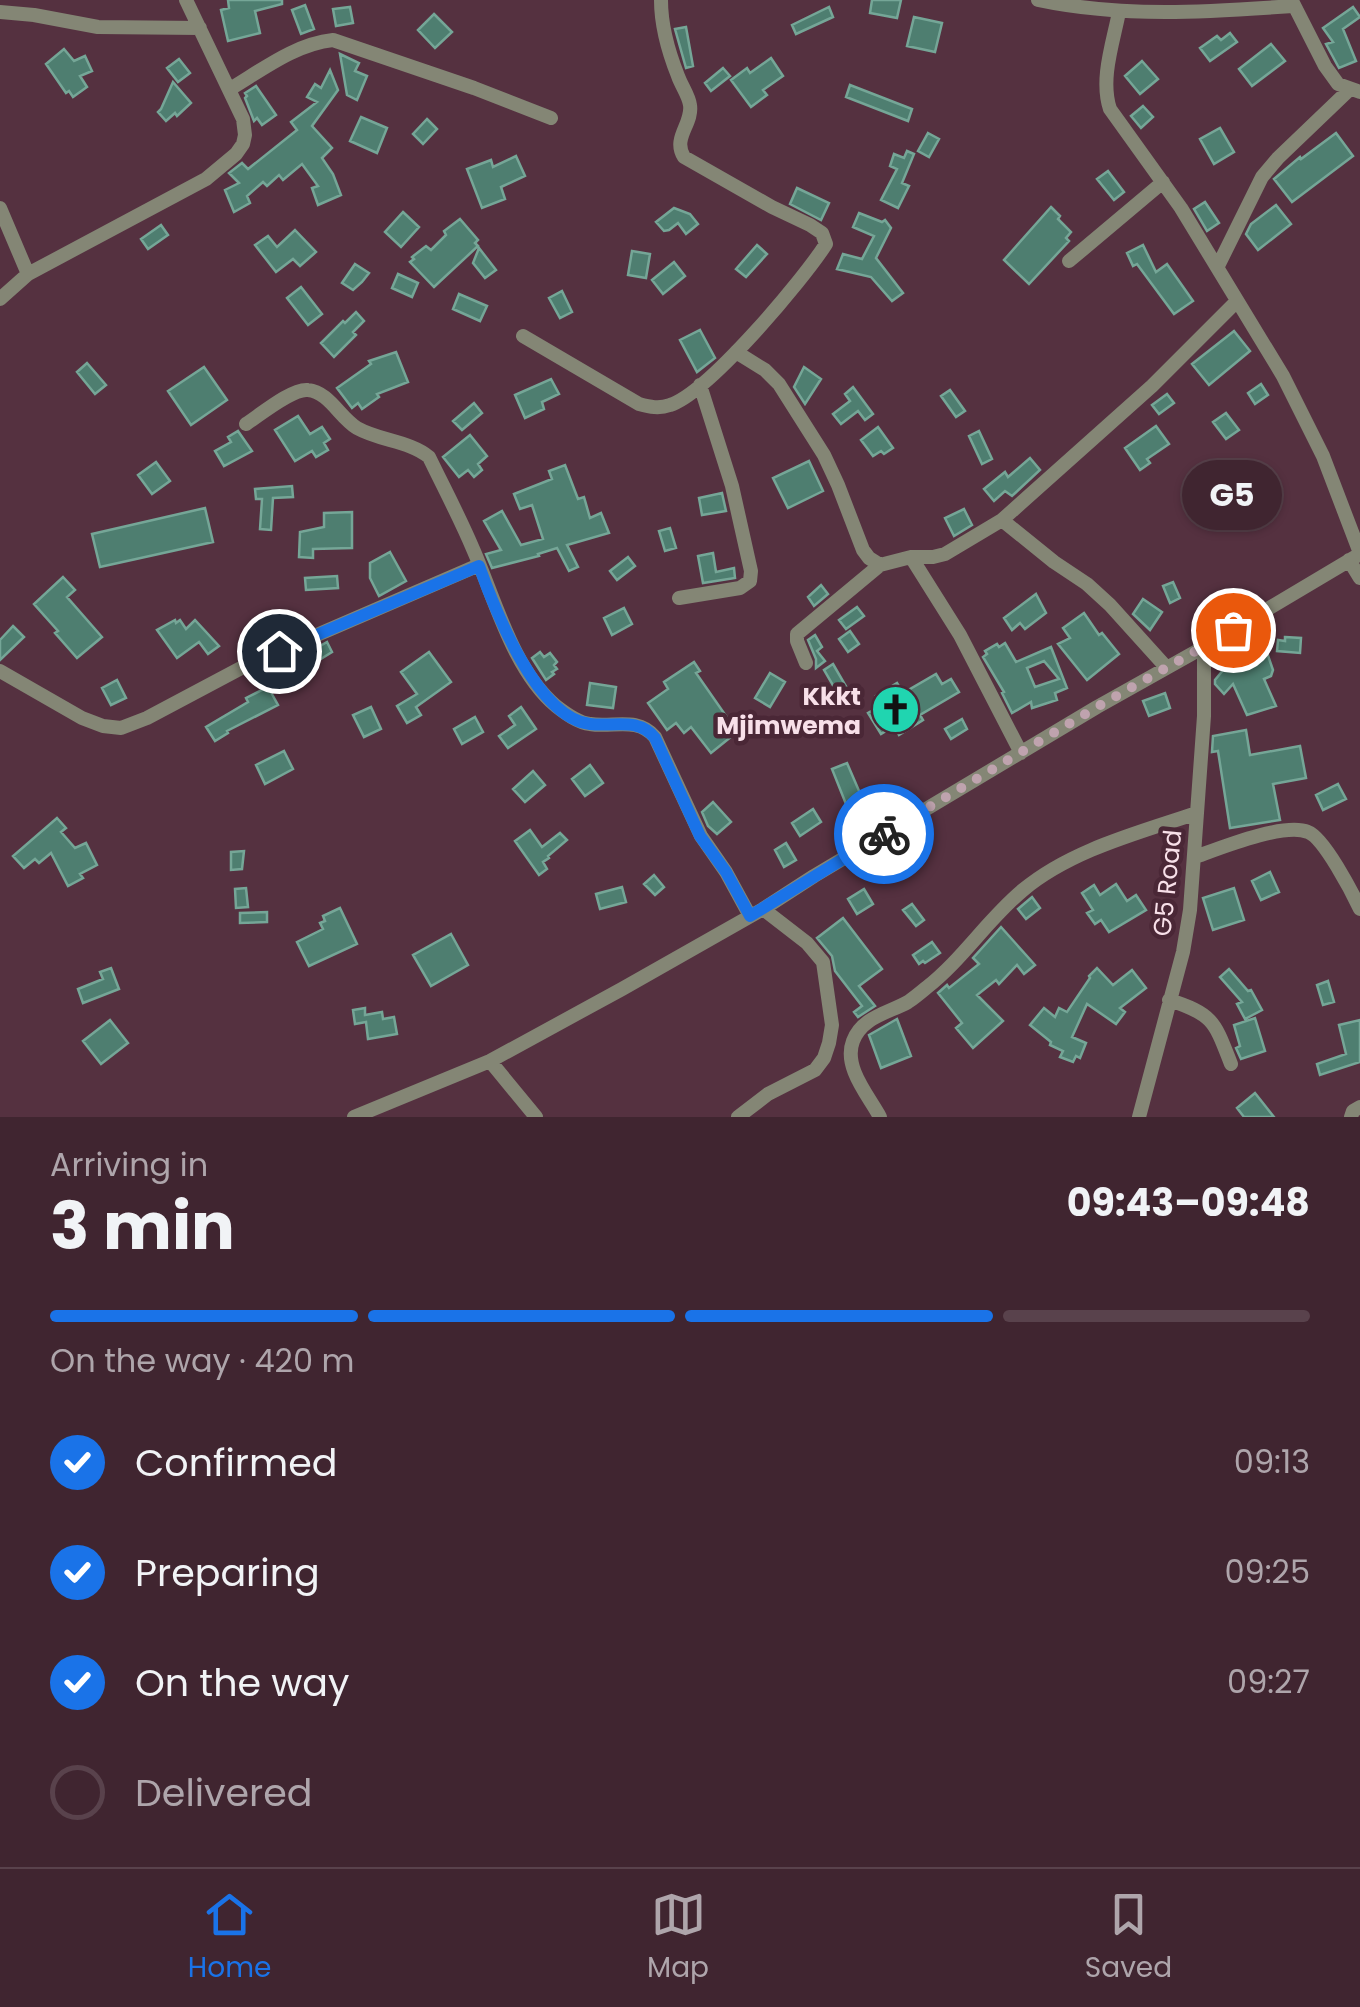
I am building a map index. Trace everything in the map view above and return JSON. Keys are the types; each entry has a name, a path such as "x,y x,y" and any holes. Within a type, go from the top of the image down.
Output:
{"street":[{"path":"0,300 28,274 206,178 236,154 245,134 242,120 186,0"},
{"path":"523,336 639,404 653,408 670,406 688,396 736,352 826,244 825,238 810,225 684,157 680,142 690,104 670,56 660,0"},
{"path":"1038,0 1119,12 1201,12 1292,3 1325,66 1338,84 1355,91 1278,158 1262,177 1218,266"},
{"path":"0,12 98,26 200,28"},
{"path":"1119,12 1105,94 1110,109 1218,266 1283,376 1315,440 1356,556 1360,578"},
{"path":"230,89 296,50 314,42 333,40 551,118"},
{"path":"1069,261 1163,182"},
{"path":"0,208 28,274"},
{"path":"806,663 797,634 880,565 945,554 1002,520 1152,386 1237,301"},
{"path":"736,352 779,384 831,470 863,550 880,565"},
{"path":"679,598 740,588 750,581 751,571 732,486 700,385"},
{"path":"246,424 299,390 309,390 318,393 352,425 375,437 420,449 429,458 529,676 552,702 587,724 640,725 649,730 700,836 726,872 757,913 807,942 823,962 832,1025 824,1058 815,1070 768,1094 738,1117"},
{"path":"1002,520 1110,604 1166,667"},
{"path":"357,1116 490,1061 757,913 1356,556"},
{"path":"911,557 960,635 1021,753"},
{"path":"0,671 82,718 121,728 243,667 479,566"},
{"name":"G5 Road","path":"1139,1117 1183,952 1204,716 1204,647"},
{"path":"880,1117 854,1070 850,1054 858,1031 866,1022 907,1002 948,970 996,916 1036,881 1104,845 1196,813"},
{"path":"1194,857 1260,836 1290,830 1308,832 1321,842 1356,890 1360,909"},
{"path":"1170,1000 1202,1012 1212,1022 1231,1064"},
{"path":"490,1061 536,1117"},
{"path":"1351,1117 1360,1107"}],"building":[{"path":"228,0 282,0 282,4 255,11 260,33 228,41 221,10 229,8"},
{"path":"872,0 901,0 897,18 870,13"},
{"path":"305,5 314,29 301,34 292,10"},
{"path":"350,7 353,23 336,26 333,9"},
{"path":"829,7 833,17 796,34 792,25"},
{"path":"1353,7 1360,17 1343,29 1356,61 1339,68 1326,44 1333,42 1323,28"},
{"path":"434,14 452,32 435,48 418,30"},
{"path":"914,17 942,23 935,52 907,46"},
{"path":"686,27 693,66 686,68 675,29"},
{"path":"1230,33 1237,42 1210,61 1200,48 1217,36 1221,40"},
{"path":"1271,44 1285,61 1252,86 1239,69"},
{"path":"64,49 74,61 85,56 92,71 80,76 87,87 73,97 46,64"},
{"path":"340,54 359,63 355,71 367,76 357,100 347,95"},
{"path":"771,58 783,76 763,90 767,95 751,107 731,80 747,68 750,73"},
{"path":"179,59 190,73 178,82 167,68"},
{"path":"1142,61 1158,79 1140,94 1125,76"},
{"path":"723,68 730,76 711,91 705,83"},
{"path":"330,70 338,90 312,126 332,148 322,158 341,195 318,205 312,188 318,186 302,164 283,180 279,175 267,186 263,182 247,196 250,203 234,212 225,190 239,183 229,173 242,163 248,169 297,130 291,122 317,102 307,97 315,84 321,88"},
{"path":"173,82 191,103 166,121 158,112"},
{"path":"850,85 912,109 908,121 846,97"},
{"path":"256,86 276,115 262,125 257,118 254,121 245,98 245,93"},
{"path":"1143,106 1153,117 1141,128 1131,116"},
{"path":"361,117 387,128 377,153 350,141"},
{"path":"427,119 437,129 423,144 413,134"},
{"path":"1220,128 1234,152 1214,164 1200,139"},
{"path":"928,133 939,139 929,157 918,151"},
{"path":"1336,133 1353,156 1292,202 1274,179"},
{"path":"907,151 914,154 902,183 909,186 898,208 881,200 897,169 890,166 894,154 904,158"},
{"path":"516,156 525,176 501,187 505,199 482,208 467,169 491,160 493,167"},
{"path":"1108,171 1124,192 1114,200 1097,179"},
{"path":"797,188 829,203 821,220 790,204"},
{"path":"1205,202 1219,223 1207,231 1194,209"},
{"path":"1276,205 1291,224 1258,250 1246,234 1251,224"},
{"path":"1051,207 1071,232 1066,238 1069,241 1029,284 1004,260"},
{"path":"674,208 690,214 698,224 686,234 678,223 664,231 656,222"},
{"path":"403,212 419,227 401,247 385,232"},
{"path":"859,213 885,220 891,228 876,258 903,293 892,301 871,277 837,269 843,254 862,259 874,236 853,227"},
{"path":"460,219 478,240 478,246 434,287 410,262 426,246 431,250 446,235 444,231"},
{"path":"161,225 168,235 148,249 141,239"},
{"path":"295,230 316,252 300,266 293,259 276,272 255,245 268,236 277,247"},
{"path":"757,245 767,254 746,277 736,269"},
{"path":"1143,245 1156,272 1167,264 1193,301 1174,314 1137,264 1133,266 1127,253"},
{"path":"479,248 496,270 485,278 473,263"},
{"path":"632,251 650,254 646,278 628,275"},
{"path":"674,262 685,276 663,294 652,280"},
{"path":"355,264 369,273 353,290 342,283"},
{"path":"398,274 418,283 412,297 392,288"},
{"path":"301,287 322,314 308,325 287,298"},
{"path":"562,291 572,312 560,318 549,298"},
{"path":"459,294 487,306 480,321 453,309"},
{"path":"356,312 364,321 334,357 321,343"},
{"path":"700,330 715,358 697,372 680,340"},
{"path":"1234,331 1250,351 1209,385 1192,364"},
{"path":"396,352 408,382 377,394 379,397 362,409 358,403 352,408 337,388 371,364 369,361"},
{"path":"87,363 106,385 95,394 77,372"},
{"path":"204,367 227,400 191,425 168,391"},
{"path":"804,367 821,379 805,404 794,387"},
{"path":"551,379 559,394 542,402 544,409 525,418 515,395"},
{"path":"1261,384 1268,395 1255,404 1248,393"},
{"path":"853,387 873,414 865,420 858,411 841,424 833,414 850,401 845,394"},
{"path":"950,390 965,411 956,417 941,396"},
{"path":"1167,394 1174,403 1159,414 1152,405"},
{"path":"474,403 482,413 462,430 453,421"},
{"path":"1226,413 1239,430 1226,439 1213,422"},
{"path":"298,416 310,434 322,427 330,439 324,443 328,450 316,457 312,451 295,461 275,430"},
{"path":"1156,426 1169,444 1147,459 1150,463 1140,470 1125,448"},
{"path":"878,427 893,448 873,456 861,440"},
{"path":"238,431 252,451 224,466 215,451 231,442 228,437"},
{"path":"979,431 992,459 982,464 969,436"},
{"path":"470,435 487,456 478,464 482,470 474,477 468,470 459,477 443,457"},
{"path":"1030,458 1040,470 1012,496 1005,491 994,501 984,489 1005,472 1008,477"},
{"path":"809,461 823,491 788,508 773,478"},
{"path":"156,462 170,481 152,494 138,475"},
{"path":"565,465 578,499 584,497 590,518 601,513 609,533 567,545 578,567 569,571 557,548 492,568 486,554 501,550 484,521 502,511 521,545 543,539 532,505 520,509 514,494 552,479 549,471"},
{"path":"292,486 293,497 273,498 271,530 260,529 262,499 256,499 255,489"},
{"path":"722,493 726,511 702,515 699,498"},
{"path":"205,508 213,542 100,567 92,534"},
{"path":"964,509 972,525 954,536 945,518"},
{"path":"352,512 352,548 313,549 313,558 299,557 300,532 324,527 324,513"},
{"path":"670,528 676,548 665,551 659,531"},
{"path":"390,552 406,581 379,596 370,578 370,563"},
{"path":"713,553 716,572 734,568 735,578 703,583 698,556"},
{"path":"628,557 635,566 617,580 610,571"},
{"path":"337,576 338,588 306,590 305,578"},
{"path":"63,577 75,590 67,597 102,637 77,658 34,604"},
{"path":"1173,582 1180,598 1170,603 1163,586"},
{"path":"821,585 828,594 814,606 808,597"},
{"path":"1036,594 1046,613 1025,629 1020,623 1012,630 1004,618"},
{"path":"1143,599 1162,612 1150,630 1133,614"},
{"path":"857,607 864,616 846,629 839,620"},
{"path":"624,608 632,624 612,635 604,618"},
{"path":"1084,613 1119,654 1087,680 1058,644 1070,638 1063,628"},
{"path":"180,620 186,629 195,620 219,646 208,654 199,642 177,658 157,630"},
{"path":"13,626 24,637 0,660 0,640"},
{"path":"850,631 859,644 848,652 839,639"},
{"path":"815,635 822,647 817,651 825,661 816,668 808,640"},
{"path":"1285,637 1301,638 1300,653 1277,651 1278,640 1285,641"},
{"path":"1262,638 1273,670 1264,679 1276,706 1247,715 1233,684 1224,694 1215,680 1234,657"},
{"path":"327,642 332,652 311,665 305,655"},
{"path":"1005,643 1016,662 1051,647 1067,688 1055,693 1057,700 1032,708 1031,702 1012,713 983,657 985,651 997,644 999,647","holes":["1044,661 1059,679 1035,687 1027,668"]},
{"path":"429,652 451,682 416,707 421,715 407,723 397,706 417,694 401,672"},
{"path":"540,652 544,657 550,653 557,662 554,674 546,680 532,658"},
{"path":"694,662 700,671 696,673 726,716 720,721 732,736 711,753 691,727 684,733 676,723 667,730 648,703 668,689 664,682"},
{"path":"833,664 847,688 838,694 824,670"},
{"path":"770,673 785,682 770,707 755,698"},
{"path":"936,674 942,684 951,679 959,692 920,715 923,720 899,735 894,726 881,734 868,713 882,705 876,696 897,683 903,693"},
{"path":"117,680 126,698 111,705 102,688"},
{"path":"590,683 616,687 613,708 587,705"},
{"path":"268,687 278,705 215,741 206,727"},
{"path":"1165,693 1170,708 1149,716 1143,701"},
{"path":"371,707 381,729 364,737 353,715"},
{"path":"521,707 536,729 508,748 499,736 515,725 509,716"},
{"path":"475,717 483,732 462,744 454,729"},
{"path":"962,719 967,729 951,739 945,729"},
{"path":"1246,730 1250,755 1300,746 1306,778 1273,784 1280,820 1230,828 1218,751 1212,752 1213,736"},
{"path":"284,751 293,769 265,784 256,765"},
{"path":"847,763 866,807 850,814 832,769"},
{"path":"590,765 603,783 585,796 572,779"},
{"path":"533,771 545,785 525,802 513,789"},
{"path":"1338,784 1346,799 1323,810 1316,795"},
{"path":"713,802 731,822 717,834 702,812"},
{"path":"813,809 821,822 800,836 792,823"},
{"path":"57,818 66,828 61,832 75,848 86,843 97,865 68,886 51,853 24,868 13,856"},
{"path":"530,830 542,847 560,833 567,840 543,862 547,869 539,875 515,841"},
{"path":"786,843 796,860 784,867 775,850"},
{"path":"910,846 916,856 909,860 914,868 893,880 883,862"},
{"path":"244,851 242,869 231,870 231,852"},
{"path":"1270,872 1279,892 1261,900 1252,881"},
{"path":"654,875 664,887 655,895 644,884"},
{"path":"1116,884 1127,901 1136,895 1146,910 1109,932 1101,920 1095,924 1087,913 1093,910 1082,893 1094,885 1100,895"},
{"path":"622,887 626,902 600,909 596,894"},
{"path":"246,888 248,907 236,908 235,889"},
{"path":"1234,888 1244,920 1213,930 1203,898"},
{"path":"864,889 873,904 857,914 848,899"},
{"path":"1032,897 1040,908 1026,919 1018,909"},
{"path":"912,904 924,920 916,926 903,910"},
{"path":"340,908 357,944 309,966 297,942 323,929 323,916"},
{"path":"267,912 267,922 240,923 240,913"},
{"path":"843,918 882,969 859,986 875,1006 858,1017 854,1012 862,1006 835,971 832,956 817,938"},
{"path":"1001,927 1035,965 1024,974 1017,965 999,984 996,980 977,995 1003,1021 973,1048 956,1028 962,1023 938,993 979,964 973,958"},
{"path":"451,934 468,965 431,986 413,955"},
{"path":"932,942 940,953 919,964 913,955"},
{"path":"111,968 119,989 83,1003 78,989 103,979 100,972"},
{"path":"1097,968 1113,985 1132,970 1146,988 1120,1008 1125,1012 1116,1024 1087,1004 1072,1037 1086,1043 1080,1058 1076,1056 1073,1062 1060,1057 1063,1051 1050,1045 1030,1025 1044,1008 1055,1017 1059,1008 1067,1012"},
{"path":"1229,969 1251,990 1262,1010 1245,1019 1237,1004 1242,1002 1220,977"},
{"path":"1328,981 1334,1002 1323,1005 1317,985"},
{"path":"365,1008 365,1015 382,1012 383,1019 394,1017 397,1034 368,1039 366,1022 355,1024 353,1010"},
{"path":"1255,1018 1265,1051 1241,1059 1234,1025"},
{"path":"897,1019 911,1056 881,1068 869,1035"},
{"path":"110,1020 128,1043 101,1064 83,1041"},
{"path":"1360,1020 1360,1062 1320,1075 1317,1064 1346,1054 1339,1025"},
{"path":"1255,1093 1274,1117 1244,1117 1237,1108"}],"way so far":[{"path":"884,834 1233,630"}],"place":[{"name":"G5","path":"1233,630"},
{"name":"Kkkt Mjimwema","path":"896,710"}],"route":[{"path":"279,651 479,566 529,676 552,702 587,724 640,725 649,730 700,836 750,916 884,834"}]}
